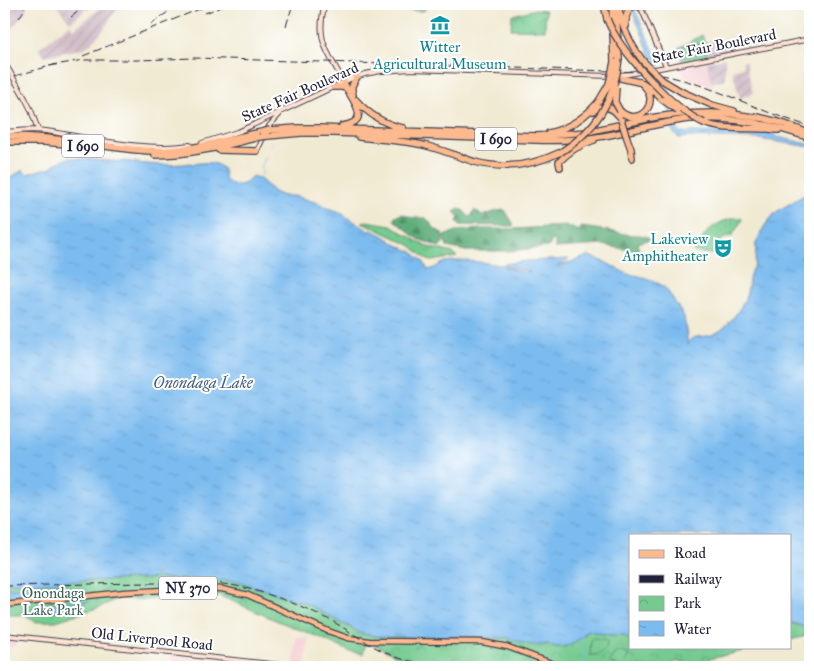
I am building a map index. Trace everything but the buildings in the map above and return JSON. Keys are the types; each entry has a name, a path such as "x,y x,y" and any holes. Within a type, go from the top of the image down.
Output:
{"highway":[{"path":"604,4 611,30 647,76 678,108 704,124"},
{"path":"612,4 618,72 616,104 625,115 631,117 642,114"},
{"path":"322,133 414,143 475,162 496,166 516,166 546,159 561,152 585,134 593,126 609,100 615,82 617,4"},
{"path":"617,4 622,24 634,49 662,80 682,92 712,105 760,118"},
{"path":"634,49 625,20 626,15 635,8"},
{"path":"578,121 599,101 609,84 616,61"},
{"path":"610,76 621,76 640,82 681,113 704,124 723,128 776,130 810,137"},
{"path":"354,97 351,90 357,77"},
{"path":"298,128 342,126 352,123 357,118 357,105 344,82"},
{"path":"344,82 365,109 384,122 421,131"},
{"path":"602,129 630,120 642,114 648,108 650,96 647,89 640,82"},
{"path":"333,87 339,86 347,89"},
{"path":"518,135 548,133 566,128 595,110 603,107 609,108 614,110 621,120 632,158"},
{"name":"I 690","path":"4,142 53,143 151,155 197,152 269,131 298,128 554,136 602,129 670,115 711,112 760,118 782,123 810,137"},
{"name":"I 690","path":"269,131 552,141 593,138 668,122 701,118 740,120 773,126 810,137"},
{"path":"560,167 559,161 582,145 617,133"},
{"name":"I 690","path":"4,136 45,137 127,149 157,151 197,148 260,135"},
{"path":"197,152 257,151"}],"main road":[{"path":"325,4 321,22 323,41 344,82"},
{"path":"635,8 664,66"},
{"name":"State Fair Boulevard","path":"621,76 664,66 810,39"},
{"path":"5,63 25,98 38,130"},
{"name":"State Fair Boulevard","path":"4,132 38,130 132,146 176,147 223,137 344,82 381,71 407,70 610,76"},
{"path":"257,151 274,119 284,110"},
{"path":"267,118 269,131"},
{"name":"NY 370","path":"4,605 125,592 204,588 222,589 248,596 332,633 356,640 482,642 508,647 562,667"},
{"name":"Old Liverpool Road","path":"4,635 299,667"}],"shaded area":[{"path":"4,4 27,4 27,8 4,40"},
{"path":"60,4 94,4 70,22 57,6"},
{"path":"106,4 122,4 102,31 85,48 45,56 39,48 70,24 74,29"},
{"path":"713,40 725,45 728,53 707,57 705,42"},
{"path":"725,58 725,80 711,83 707,61"},
{"path":"707,61 712,87 684,77 681,66"},
{"path":"742,61 746,61 753,94 740,98 732,70 744,67"},
{"path":"4,637 16,639 15,647 4,646"},
{"path":"296,637 308,638 305,665 294,664"},
{"path":"172,655 194,657 193,667 171,667"},
{"path":"198,658 204,658 278,667 197,667"}],"green space":[{"path":"409,4 425,4 425,10 402,10"},
{"path":"536,9 546,10 545,30 511,29 512,15"},
{"path":"702,35 707,57 682,61 678,48"},
{"path":"698,43 700,53 684,57 682,47"},
{"path":"457,209 463,210 471,217 474,210 481,216 505,210 513,226 460,225 457,222 459,217 454,212"},
{"path":"403,214 413,218 426,218 435,229 442,233 443,243 439,247 412,235 394,220 395,216"},
{"path":"741,218 742,220 732,236 720,242 713,254 694,252 694,247 698,246 708,231 723,221"},
{"path":"367,221 391,225 425,246 453,253 457,257 428,260 410,245 362,222"},
{"path":"573,227 574,230 581,230 581,227 628,235 641,235 651,239 637,243 639,250 603,245 555,248 555,240 552,240 547,247 509,251 466,251 447,247 444,239 444,236 456,231"},
{"name":"Onondaga Lake Park","path":"163,578 238,581 307,604 362,634 381,637 507,637 529,643 548,644 554,647 573,644 587,630 610,635 624,635 629,638 629,648 755,648 710,659 706,663 675,662 671,667 481,667 414,660 394,655 375,645 365,644 363,654 349,651 218,595 178,596 145,600 118,598 101,607 56,621 35,622 26,615 4,615 4,582 29,583"},
{"path":"792,624 804,627 810,626 810,635 792,640"},
{"path":"591,639 607,640 607,644 603,652 590,655"},
{"path":"615,653 629,654 623,667 609,662"}],"water":[{"path":"628,4 632,4 658,60 663,77 673,97 672,110 675,125 681,133 772,132 777,137 809,144 810,147 759,139 679,138 671,129 667,92 660,80"},
{"name":"Onondaga Lake","path":"68,158 158,165 207,163 219,165 223,169 225,180 235,186 244,184 252,176 259,178 274,192 283,196 294,196 338,211 369,231 371,230 384,236 397,245 411,251 423,261 428,270 446,262 467,261 503,265 504,267 525,273 530,272 505,266 504,264 569,259 558,266 589,256 627,274 652,280 663,286 684,317 688,345 693,338 718,332 732,319 747,295 752,268 755,265 756,243 765,225 776,212 804,195 810,197 810,626 804,627 792,623 792,534 629,534 629,638 624,635 610,635 587,630 579,639 565,647 548,644 527,644 507,637 381,637 362,634 307,604 238,581 163,578 29,583 4,582 4,181 23,170 27,174 50,169 54,164"},
{"path":"40,587 49,590 38,598 4,601 4,588"},
{"path":"89,601 76,607 65,608 59,611 35,609 32,607 56,604 64,606 70,602"}],"waterway":[{"path":"271,146 273,141"},
{"path":"262,170 261,167 266,156"},
{"path":"259,177 262,172"},
{"path":"582,636 584,667"}],"railway":[{"path":"19,18 25,4"},
{"path":"71,17 88,4"},
{"path":"151,24 176,4"},
{"path":"83,56 212,4"},
{"path":"205,13 229,4"},
{"path":"286,26 293,4"},
{"path":"49,66 84,60 194,58 643,72 660,74 692,83 810,127"},
{"path":"4,79 57,64"},
{"path":"4,586 126,583 216,583 235,586 278,598 309,610 379,649 404,660 463,667"}],"place":[{"name":"Witter Agricultural Museum","path":"440,25"},
{"name":"Lakeview Amphitheater","path":"723,248"}]}
